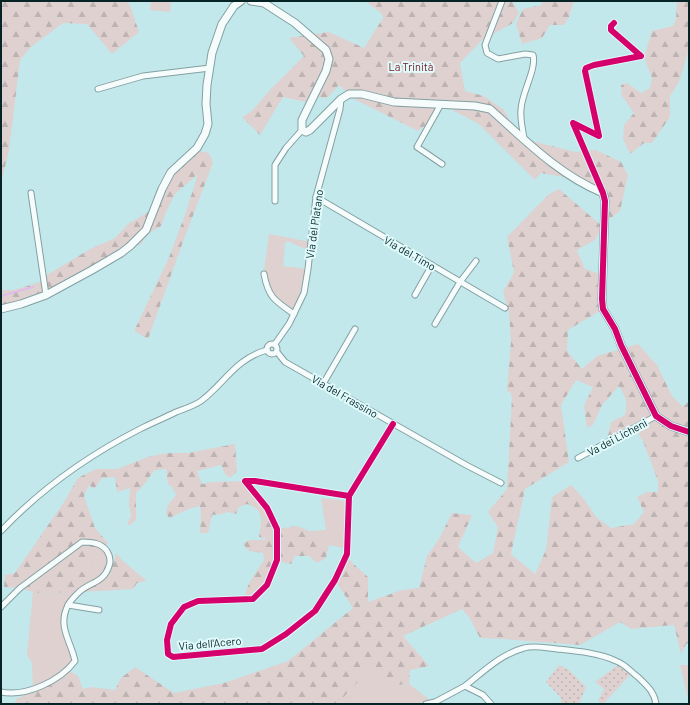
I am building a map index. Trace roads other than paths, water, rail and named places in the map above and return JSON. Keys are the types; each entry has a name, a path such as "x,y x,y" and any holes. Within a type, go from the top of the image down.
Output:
{"street":[{"path":"1,309 46,295 121,253 146,230 162,189 172,172 197,148 205,134 208,124 206,104 212,54 222,24 234,6 241,1"},
{"path":"251,1 264,3 295,23 326,50 329,60 326,71 302,120 302,130 286,148 275,165 275,201"},
{"path":"502,1 485,45 487,53 498,59 525,54 533,55 535,61 520,110 524,139"},
{"path":"614,23 611,26 611,30 641,56 594,65 586,68 584,71 599,136 573,123 603,193 605,202 602,299 604,309 656,416 671,426 689,432"},
{"path":"98,89 143,76 210,68"},
{"path":"302,130 306,132 310,130 348,94 362,94 394,102 475,106 490,109 564,172 588,187 603,193"},
{"name":"Via del Platano","path":"275,344 294,314 304,293 307,282 316,197 340,109 341,99"},
{"path":"441,104 417,147 442,164"},
{"path":"31,193 46,295"},
{"name":"Via del Timo","path":"316,197 505,308"},
{"path":"436,324 460,282 476,261"},
{"path":"415,295 432,265"},
{"path":"264,274 266,285 272,297 294,314"},
{"path":"323,384 355,329"},
{"path":"271,344 275,344 277,347 274,354 270,354 267,350 268,345 271,344"},
{"path":"1,531 31,502 71,471 125,437 200,402 243,361 259,352 267,350"},
{"name":"Via del Frassino","path":"276,352 284,362 466,465 501,483"},
{"name":"Va dei Licheni","path":"578,458 656,416"},
{"name":"Via dell'Acero","path":"349,496 255,481 244,481 267,508 277,529 277,560 267,585 253,599 198,601 184,607 171,624 167,640 168,654 173,657 262,649 286,634 315,611 335,580 347,554 349,496 393,424"},
{"path":"1,607 20,588 82,542 94,542 104,548 109,555 111,562 102,579 78,593 68,605 64,621 64,633 75,661 68,670 56,679 33,689 17,692 1,692"},
{"path":"68,605 99,610"},
{"path":"426,704 435,702 465,686 490,666 516,651 525,648 537,647 604,656 617,661 650,688 655,696 656,704"},
{"path":"465,686 483,695 491,704"}],"waterway":[{"path":"1,296 33,287"}],"park label":[{"name":"La Trinità","path":"411,66"}]}
